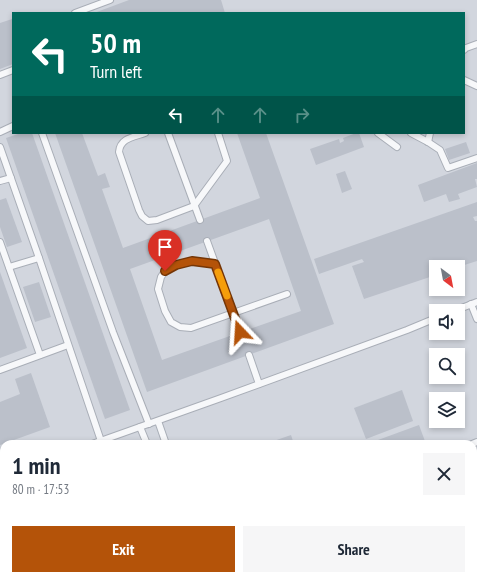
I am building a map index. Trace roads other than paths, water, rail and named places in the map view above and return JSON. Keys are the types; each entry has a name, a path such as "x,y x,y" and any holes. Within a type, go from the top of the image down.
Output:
{"lane":[{"path":"78,12 110,0"},
{"path":"465,49 477,44"},
{"path":"0,75 12,70"},
{"path":"465,80 477,86"},
{"path":"0,132 12,126"},
{"path":"42,134 113,332 149,424"},
{"path":"142,134 122,142 119,147 119,152 139,210 142,216 148,221 157,220 194,206 227,161 218,134"},
{"path":"168,134 200,220"},
{"path":"379,134 397,147"},
{"path":"413,134 440,150 448,168 477,158"},
{"path":"428,142 430,134"},
{"path":"0,147 101,440"},
{"path":"0,181 11,178"},
{"path":"207,241 240,332"},
{"path":"0,242 40,355"},
{"path":"9,267 39,258"},
{"path":"215,264 192,261 176,265 165,271 161,277 158,290 170,322 180,327 191,328 287,294"},
{"path":"474,303 477,319"},
{"path":"104,440 429,321"},
{"path":"0,370 68,345"},
{"path":"249,355 259,384"},
{"path":"158,420 165,440"},
{"path":"140,427 145,440"}]}
